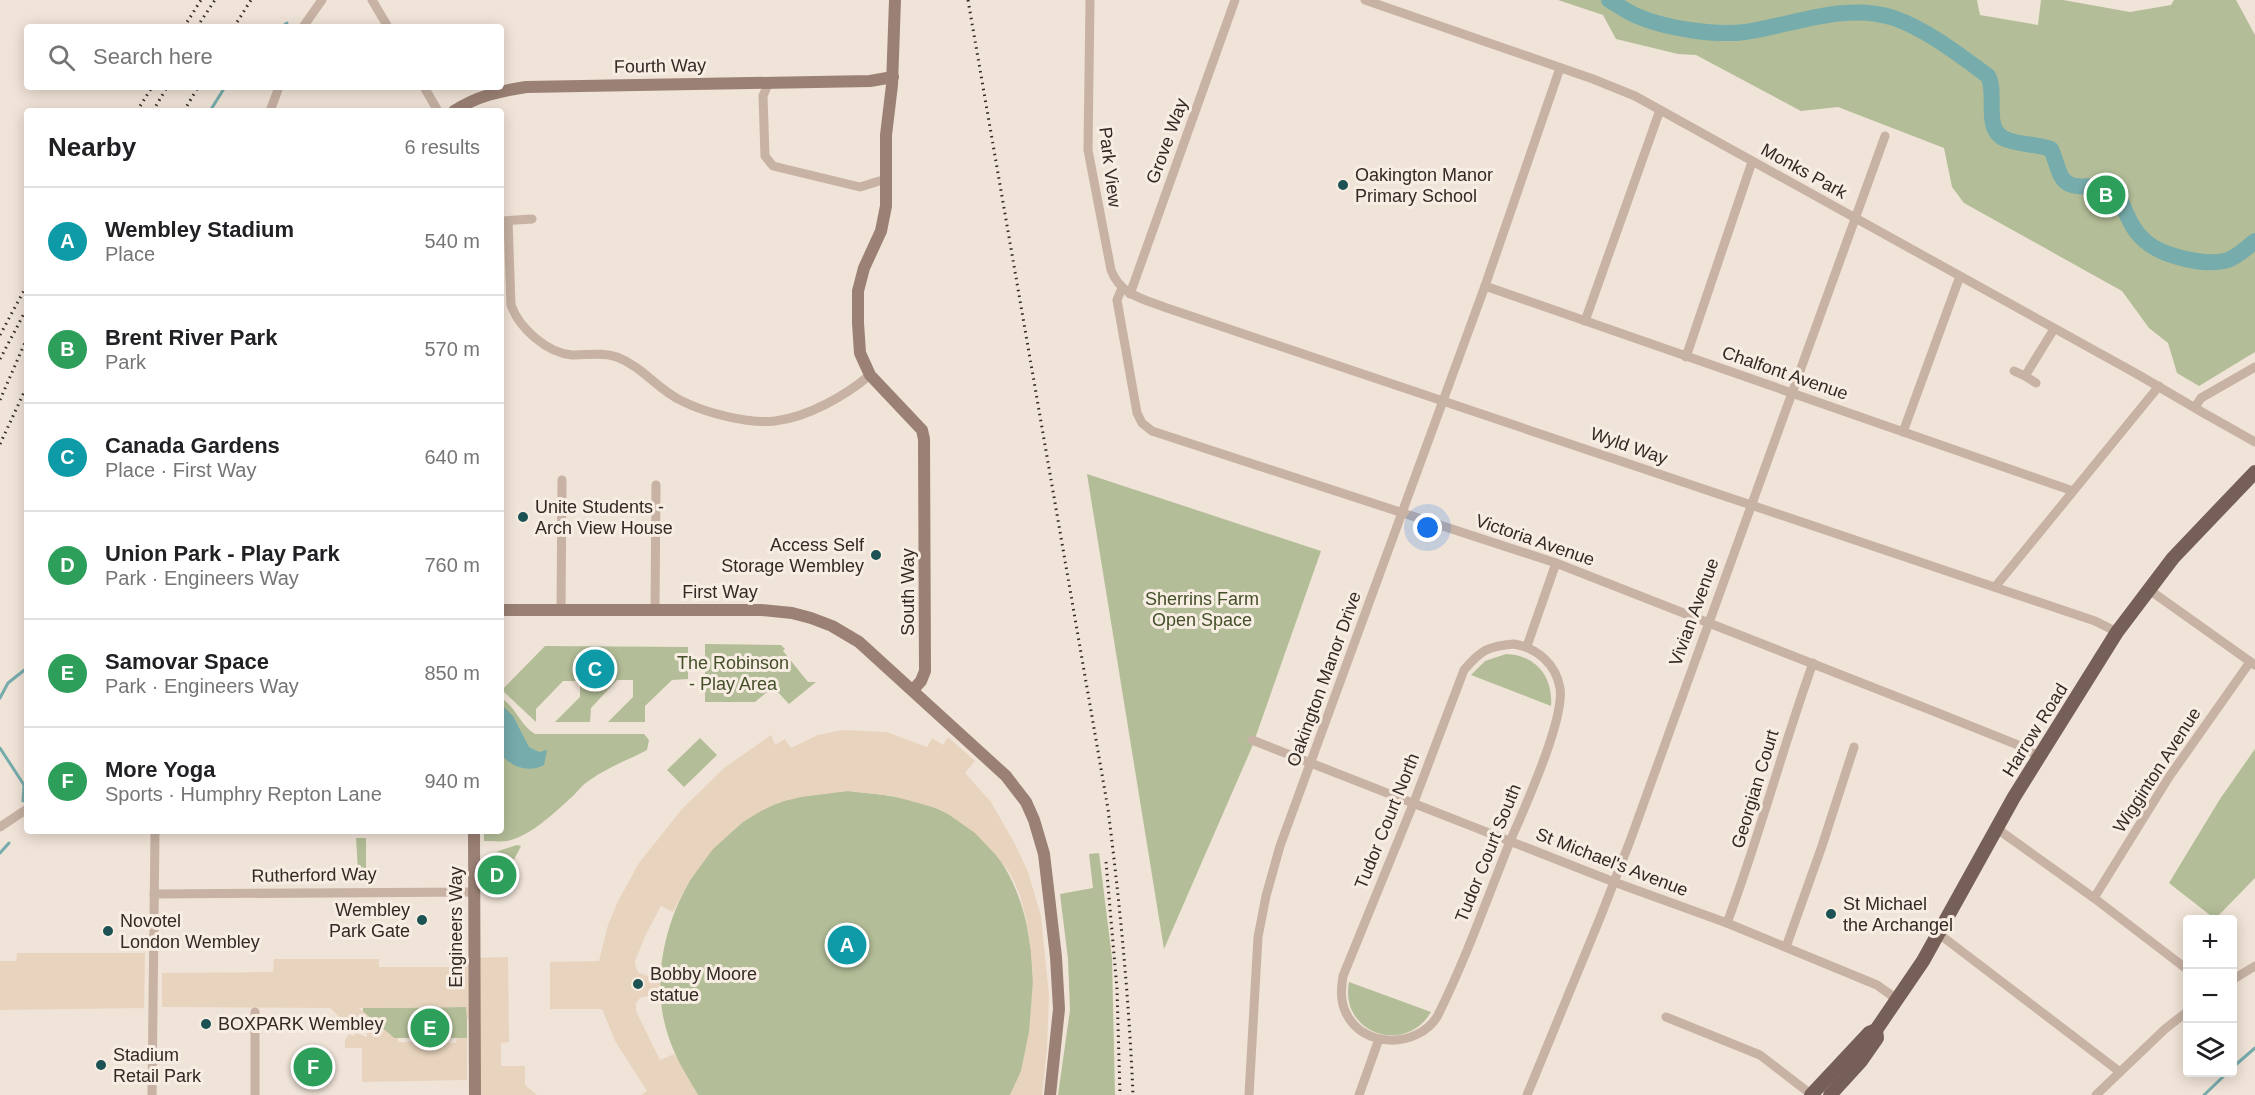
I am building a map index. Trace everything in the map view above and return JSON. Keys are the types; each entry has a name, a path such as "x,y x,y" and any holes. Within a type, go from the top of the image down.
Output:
{"main road":[{"name":"South Way","path":"895,0 893,81 886,135 885,206 881,231 864,268 858,291 860,353 870,375 922,429 924,439 925,670 921,681 913,690"},
{"name":"Fourth Way","path":"459,108 468,102 497,92 526,87 893,81"},
{"name":"Harrow Road","path":"1811,1095 1869,1033 1876,1030 1898,1000 1939,934 1996,828 2117,632 2173,558 2255,472"},
{"name":"First Way","path":"504,610 776,610 811,618 832,626 859,642 913,690"},
{"path":"913,690 1006,776 1026,802 1040,838 1047,872 1058,999 1050,1095"},
{"name":"Engineers Way","path":"474,834 475,1095"},
{"name":"Harrow Road","path":"1830,1095 1877,1038 1876,1030"}],"street":[{"path":"305,24 322,0"},
{"path":"372,0 386,24"},
{"name":"Park View","path":"1090,0 1088,150 1111,270 1126,291"},
{"name":"Grove Way","path":"1126,291 1236,0"},
{"name":"Monks Park","path":"1365,0 1613,86 2054,328 2255,442"},
{"name":"Oakington Manor Drive","path":"1249,1095 1255,962 1262,914 1280,846 1485,286 1560,68"},
{"path":"769,82 763,96 765,156 773,166 860,187 886,179"},
{"path":"271,108 278,90"},
{"path":"426,90 436,108"},
{"path":"1585,321 1660,110"},
{"name":"Vivian Avenue","path":"1527,1095 1614,882 1885,136"},
{"path":"1686,357 1752,162"},
{"path":"532,219 504,221 510,303 514,314 530,333 550,350 570,355 615,356 644,372 682,402 728,417 773,421 791,418 820,406 855,388 870,375"},
{"path":"1903,432 1960,276"},
{"name":"Chalfont Avenue","path":"1485,286 2073,491"},
{"name":"Wyld Way","path":"1126,291 1443,401 2095,621 2117,632"},
{"name":"Victoria Avenue","path":"1126,291 1117,296 1118,304 1137,413 1146,428 1556,563 1813,663 2009,742 2040,757"},
{"path":"2025,376 2054,328"},
{"path":"2195,407 2201,398 2255,367"},
{"path":"2014,371 2036,383"},
{"path":"1995,587 2158,386"},
{"path":"561,610 562,480"},
{"path":"655,610 656,485"},
{"path":"1527,646 1556,563"},
{"path":"2148,589 2252,664"},
{"name":"Tudor Court North","path":"1379,1039 1364,1033 1347,1015 1341,992 1342,976 1414,802 1464,670 1476,656 1494,645 1527,646"},
{"name":"Tudor Court South","path":"1379,1039 1404,1040 1420,1033 1432,1024 1444,1004 1550,739 1560,705 1560,688 1556,672 1527,646"},
{"name":"Georgian Court","path":"1727,923 1747,871 1795,712 1813,663"},
{"name":"Wigginton Avenue","path":"2094,898 2169,777 2252,664"},
{"name":"St Michael's Avenue","path":"1252,740 1614,882 1727,923 1877,985 1898,1000"},
{"path":"1786,947 1854,747"},
{"path":"0,827 24,811"},
{"path":"1996,828 2094,898 2186,969"},
{"path":"152,1095 155,834"},
{"name":"Rutherford Way","path":"154,894 474,891"},
{"path":"1939,934 2120,1072"},
{"path":"2237,977 2255,966"},
{"path":"255,1012 255,1095"},
{"path":"2096,1095 2183,1014"},
{"path":"1666,1017 1760,1055 1811,1095"},
{"path":"1359,1095 1379,1039"}],"green space":[{"path":"1558,0 1977,0 1980,15 2038,25 2041,0 2063,0 2130,12 2171,5 2174,0 2236,0 2255,35 2255,352 2199,386 2177,373 2168,343 2149,328 2122,291 1964,203 1952,187 1944,148 1838,107 1801,111 1696,55 1678,54 1616,39 1603,15"},
{"name":"Sherrins Farm Open Space","path":"1087,474 1321,551 1252,747 1164,949"},
{"name":"The Robinson - Play Area","path":"705,644 781,645 785,649 783,651 808,682 816,682 789,704 773,687 755,702 705,702"},
{"path":"545,646 688,647 688,679 672,680 645,706 645,722 608,722 633,697 633,680 617,680 591,708 590,722 555,722 580,697 580,681 563,681 536,709 536,722 504,692 504,688"},
{"path":"1506,654 1517,655 1534,663 1546,677 1551,695 1551,706 1471,675 1485,661"},
{"path":"504,700 511,706 525,726 535,734 644,734 649,740 647,750 597,775 534,829 507,841 484,841 484,834 504,834"},
{"path":"700,738 717,755 684,787 667,770"},
{"path":"2255,749 2255,878 2219,915 2210,915 2169,883 2220,799"},
{"path":"848,791 905,799 938,809 963,823 984,840 1000,860 1013,883 1022,907 1028,934 1033,988 1025,1058 1010,1095 698,1095 681,1067 672,1048 663,1016 660,984 664,952 672,919 686,888 704,860 726,835 752,816 797,797"},
{"path":"356,838 366,838 366,880 344,880 344,873 358,872"},
{"path":"517,845 521,846 498,891 488,885 488,860 494,853"},
{"path":"1099,853 1112,958 1115,1095 1058,1095 1070,1010 1068,959 1060,894 1093,888 1089,854"},
{"path":"1349,982 1431,1012 1420,1025 1406,1033 1391,1035 1376,1033 1364,1026 1354,1014 1349,1000"},
{"path":"467,1007 467,1038 394,1038 363,1012 363,1008"}],"shaded area":[{"path":"842,730 887,732 927,747 932,738 943,745 948,737 975,761 965,773 991,802 1016,846 1028,872 1041,916 1049,995 1042,1095 1010,1095 1021,1071 1029,1032 1033,981 1026,919 1020,895 1010,873 975,833 948,814 936,808 893,796 848,791 780,802 743,822 713,849 688,883 673,912 661,906 635,961 639,973 648,976 660,974 660,995 641,997 636,1003 636,1011 660,1060 674,1054 698,1095 641,1095 647,1091 615,1041 602,1009 550,1009 550,962 599,961 608,925 639,863 682,809 724,768 771,735 775,745 785,739 791,748 818,735"},
{"path":"17,953 145,953 144,1010 143,1008 0,1010 0,961 16,961"},
{"path":"508,957 509,1042 501,1043 501,1066 525,1066 525,1085 537,1095 479,1095 475,1019 467,1019 466,1007 359,1008 394,1038 398,1038 398,1042 456,1043 457,1038 467,1038 467,1080 362,1082 362,1048 345,1048 345,1040 349,1034 354,1036 356,1033 367,1037 367,1032 356,1027 352,1033 346,1029 346,1023 330,1008 162,1007 162,973 273,972 274,959 379,959 379,967 465,967 466,958"}],"water":[{"path":"504,707 513,716 529,747 539,752 547,750 544,765 532,769 515,766 505,759"}],"waterway":[{"path":"1609,0 1630,13 1661,24 1719,33 1745,32 1819,16 1857,12 1894,18 1931,36 1988,76 1992,92 1992,121 2000,136 2013,142 2051,149 2061,176 2069,184 2101,187 2118,195 2135,230 2152,246 2184,259 2219,262 2242,252 2255,241"},
{"path":"212,108 223,90"},
{"path":"0,698 8,683 24,670"},
{"path":"0,748 24,785 23,801"},
{"path":"0,853 9,843"},
{"path":"2237,1064 2255,1048"},
{"path":"2204,1095 2223,1077"}],"railway":[{"path":"186,24 201,0"},
{"path":"199,24 215,0"},
{"path":"236,24 251,0"},
{"path":"968,0 1108,809 1123,952 1133,1095"},
{"path":"139,108 150,90"},
{"path":"155,108 165,90"},
{"path":"186,108 196,90"},
{"path":"0,335 24,291"},
{"path":"0,359 24,314"},
{"path":"0,400 24,345"},
{"path":"0,444 24,392"},
{"path":"1106,862 1117,989 1120,1095"}],"place":[{"name":"Oakington Manor Primary School","path":"1343,185"},
{"name":"Brent River Park","path":"2106,195"},
{"name":"Unite Students - Arch View House","path":"523,517"},
{"name":"Access Self Storage Wembley","path":"876,555"},
{"name":"Canada Gardens","path":"595,669"},
{"name":"Union Park - Play Park","path":"497,875"},
{"name":"St Michael the Archangel","path":"1831,914"},
{"name":"Wembley Park Gate","path":"422,920"},
{"name":"Novotel London Wembley","path":"108,931"},
{"name":"Wembley Stadium","path":"847,945"},
{"name":"Bobby Moore statue","path":"638,984"},
{"name":"BOXPARK Wembley","path":"206,1024"},
{"name":"Samovar Space","path":"430,1028"},
{"name":"Stadium Retail Park","path":"101,1065"},
{"name":"More Yoga","path":"313,1067"}]}
